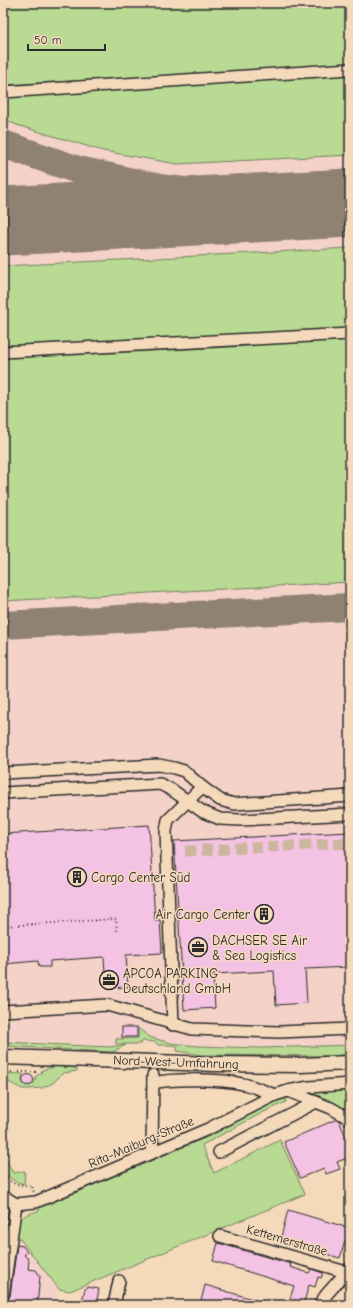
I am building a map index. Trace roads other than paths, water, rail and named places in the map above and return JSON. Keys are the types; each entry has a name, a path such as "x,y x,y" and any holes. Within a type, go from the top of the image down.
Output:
{"main road":[{"name":"Nord-West-Umfahrung","path":"3,1057 215,1064 300,1065 350,1063"}],"street":[{"path":"3,92 350,69"},
{"path":"3,352 350,334"},
{"path":"3,773 159,765 184,771 220,800 234,804 350,796"},
{"path":"3,793 160,784 172,790 203,812 220,819 241,820 350,814"},
{"path":"174,1025 166,831 168,820 202,787"},
{"path":"3,1011 108,1005 192,1029 278,1032 350,1029"},
{"path":"152,1153 153,1079 214,1081 242,1084 275,1095"},
{"name":"Rita-Maiburg-Straße","path":"16,1204 36,1202 208,1129 275,1095 288,1091 321,1086 350,1084"},
{"path":"288,1091 331,1108 350,1119"},
{"path":"219,1152 316,1102"},
{"path":"3,1196 16,1204 3,1295"},
{"name":"Kettemerstraße","path":"220,1236 348,1270 319,1305"},
{"path":"114,1305 119,1281"}],"tunnel":[{"path":"185,851 350,843"}],"place":[{"name":"Cargo Center Süd","path":"77,877"},
{"name":"Air Cargo Center","path":"264,914"},
{"name":"DACHSER SE Air & Sea Logistics","path":"198,947"},
{"name":"APCOA PARKING Deutschland GmbH","path":"109,980"}]}
